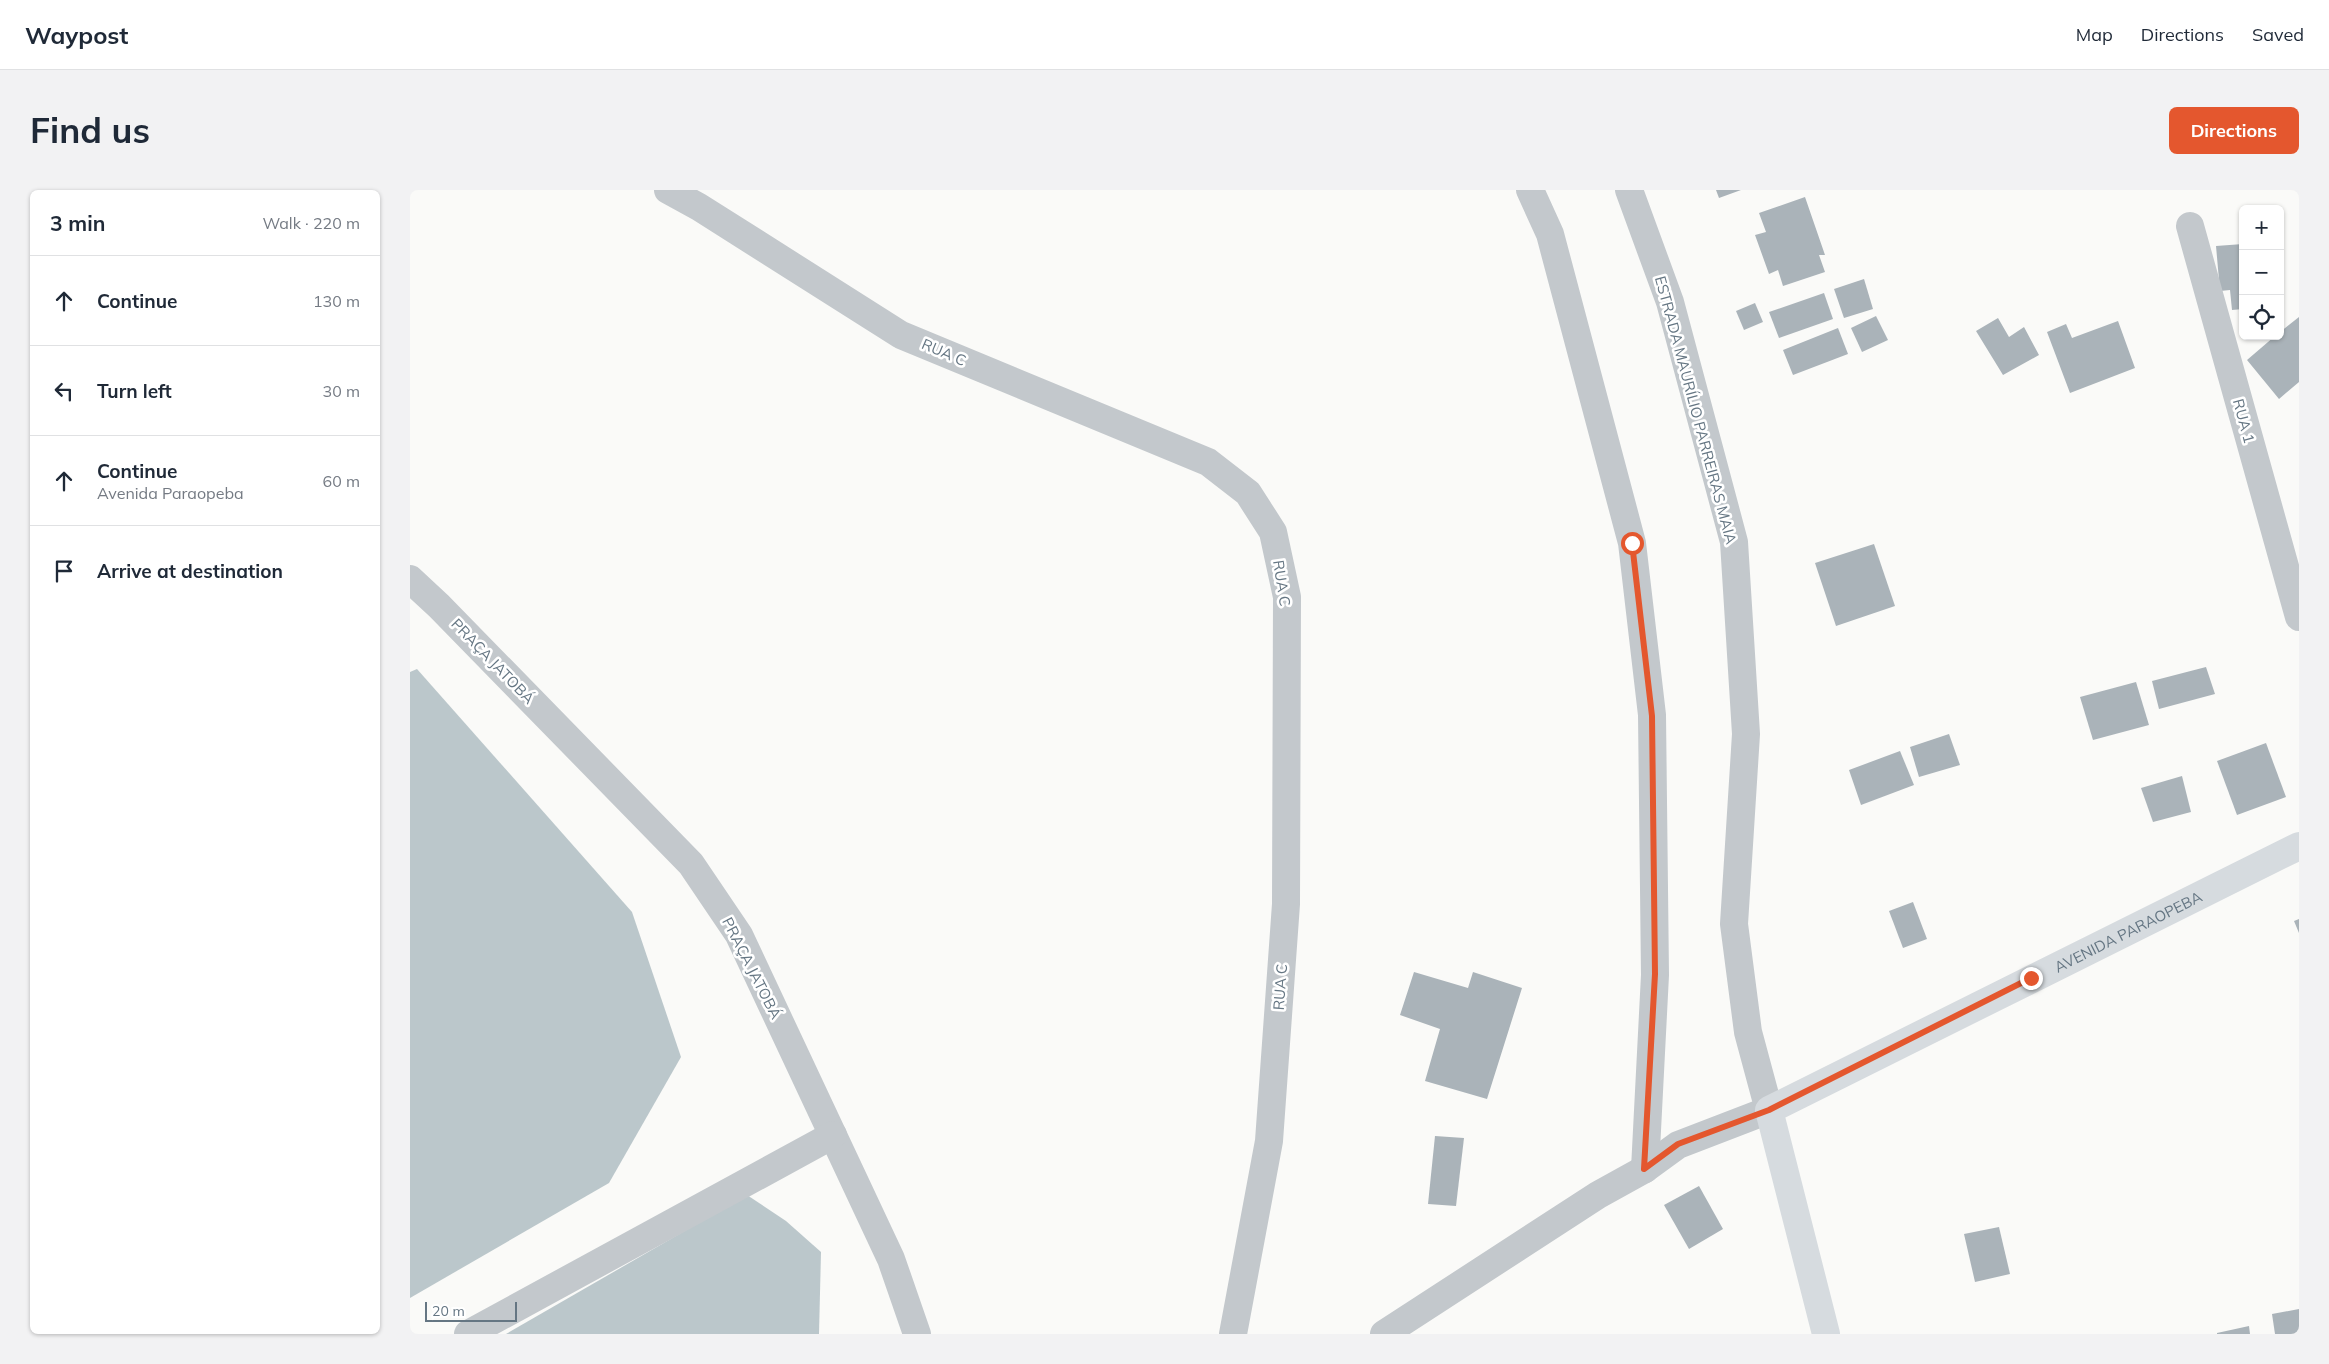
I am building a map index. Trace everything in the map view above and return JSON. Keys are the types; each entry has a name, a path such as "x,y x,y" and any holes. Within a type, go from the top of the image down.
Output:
{"main road":[{"name":"AVENIDA PARAOPEBA","path":"1769,1110 2299,846"},
{"path":"1769,1110 1826,1334"}],"street":[{"name":"RUA C","path":"668,190 699,207 901,335 1208,462 1248,493 1273,532 1287,597 1286,904 1269,1141 1233,1334"},
{"path":"1530,190 1550,234 1632,543 1652,716 1655,974 1644,1169"},
{"name":"ESTRADA MAURÍLIO PARREIRAS MAIA","path":"1629,190 1670,302 1734,542 1746,734 1734,924 1748,1032 1769,1110"},
{"name":"RUA 1","path":"2190,226 2299,617"},
{"name":"PRAÇA JATOBÁ","path":"410,579 439,606 692,864 739,935 891,1259 917,1334"},
{"path":"1384,1334 1598,1195 1644,1169 1678,1144 1769,1110"},
{"path":"468,1334 833,1135"}],"shaded area":[{"path":"417,669 632,912 681,1057 609,1183 410,1298 410,672"},
{"path":"747,1195 786,1221 821,1252 819,1334 506,1334"}],"building":[{"path":"1716,190 1741,190 1719,198"},
{"path":"1805,197 1825,255 1819,255 1825,272 1783,286 1778,270 1769,274 1755,235 1766,232 1759,213"},
{"path":"2239,244 2239,309 2232,310 2230,290 2220,291 2216,246"},
{"path":"1864,279 1873,309 1844,318 1834,289"},
{"path":"1824,293 1833,319 1779,338 1769,312"},
{"path":"1755,303 1763,322 1744,330 1736,311"},
{"path":"1876,316 1888,340 1862,352 1851,328"},
{"path":"2299,317 2299,382 2279,399 2247,360 2270,340 2284,340 2284,329"},
{"path":"1998,318 2009,337 2024,327 2039,355 2003,375 1976,331"},
{"path":"2118,321 2135,368 2070,393 2047,332 2066,324 2072,338"},
{"path":"1838,328 1848,354 1793,375 1783,350"},
{"path":"1874,544 1895,606 1836,626 1815,563"},
{"path":"2206,667 2215,694 2159,709 2152,681"},
{"path":"2136,682 2149,725 2093,740 2080,697"},
{"path":"1949,734 1960,765 1919,777 1910,747"},
{"path":"2266,743 2286,797 2237,815 2217,761"},
{"path":"1900,751 1914,785 1861,805 1849,770"},
{"path":"2182,776 2191,812 2153,822 2141,788"},
{"path":"1913,902 1927,939 1903,948 1889,911"},
{"path":"2299,919 2299,933 2294,921"},
{"path":"1414,972 1468,988 1473,972 1522,988 1487,1099 1425,1081 1440,1029 1400,1015"},
{"path":"1435,1136 1464,1138 1456,1206 1428,1204"},
{"path":"1699,1186 1723,1229 1689,1249 1664,1205"},
{"path":"1999,1227 2010,1274 1975,1282 1964,1234"},
{"path":"2299,1309 2299,1334 2275,1334 2272,1314"},
{"path":"2249,1326 2250,1334 2217,1334 2217,1333"}],"route":[{"path":"1632,543 1652,716 1655,974 1644,1169 1678,1144 1769,1110 2031,978"}]}
